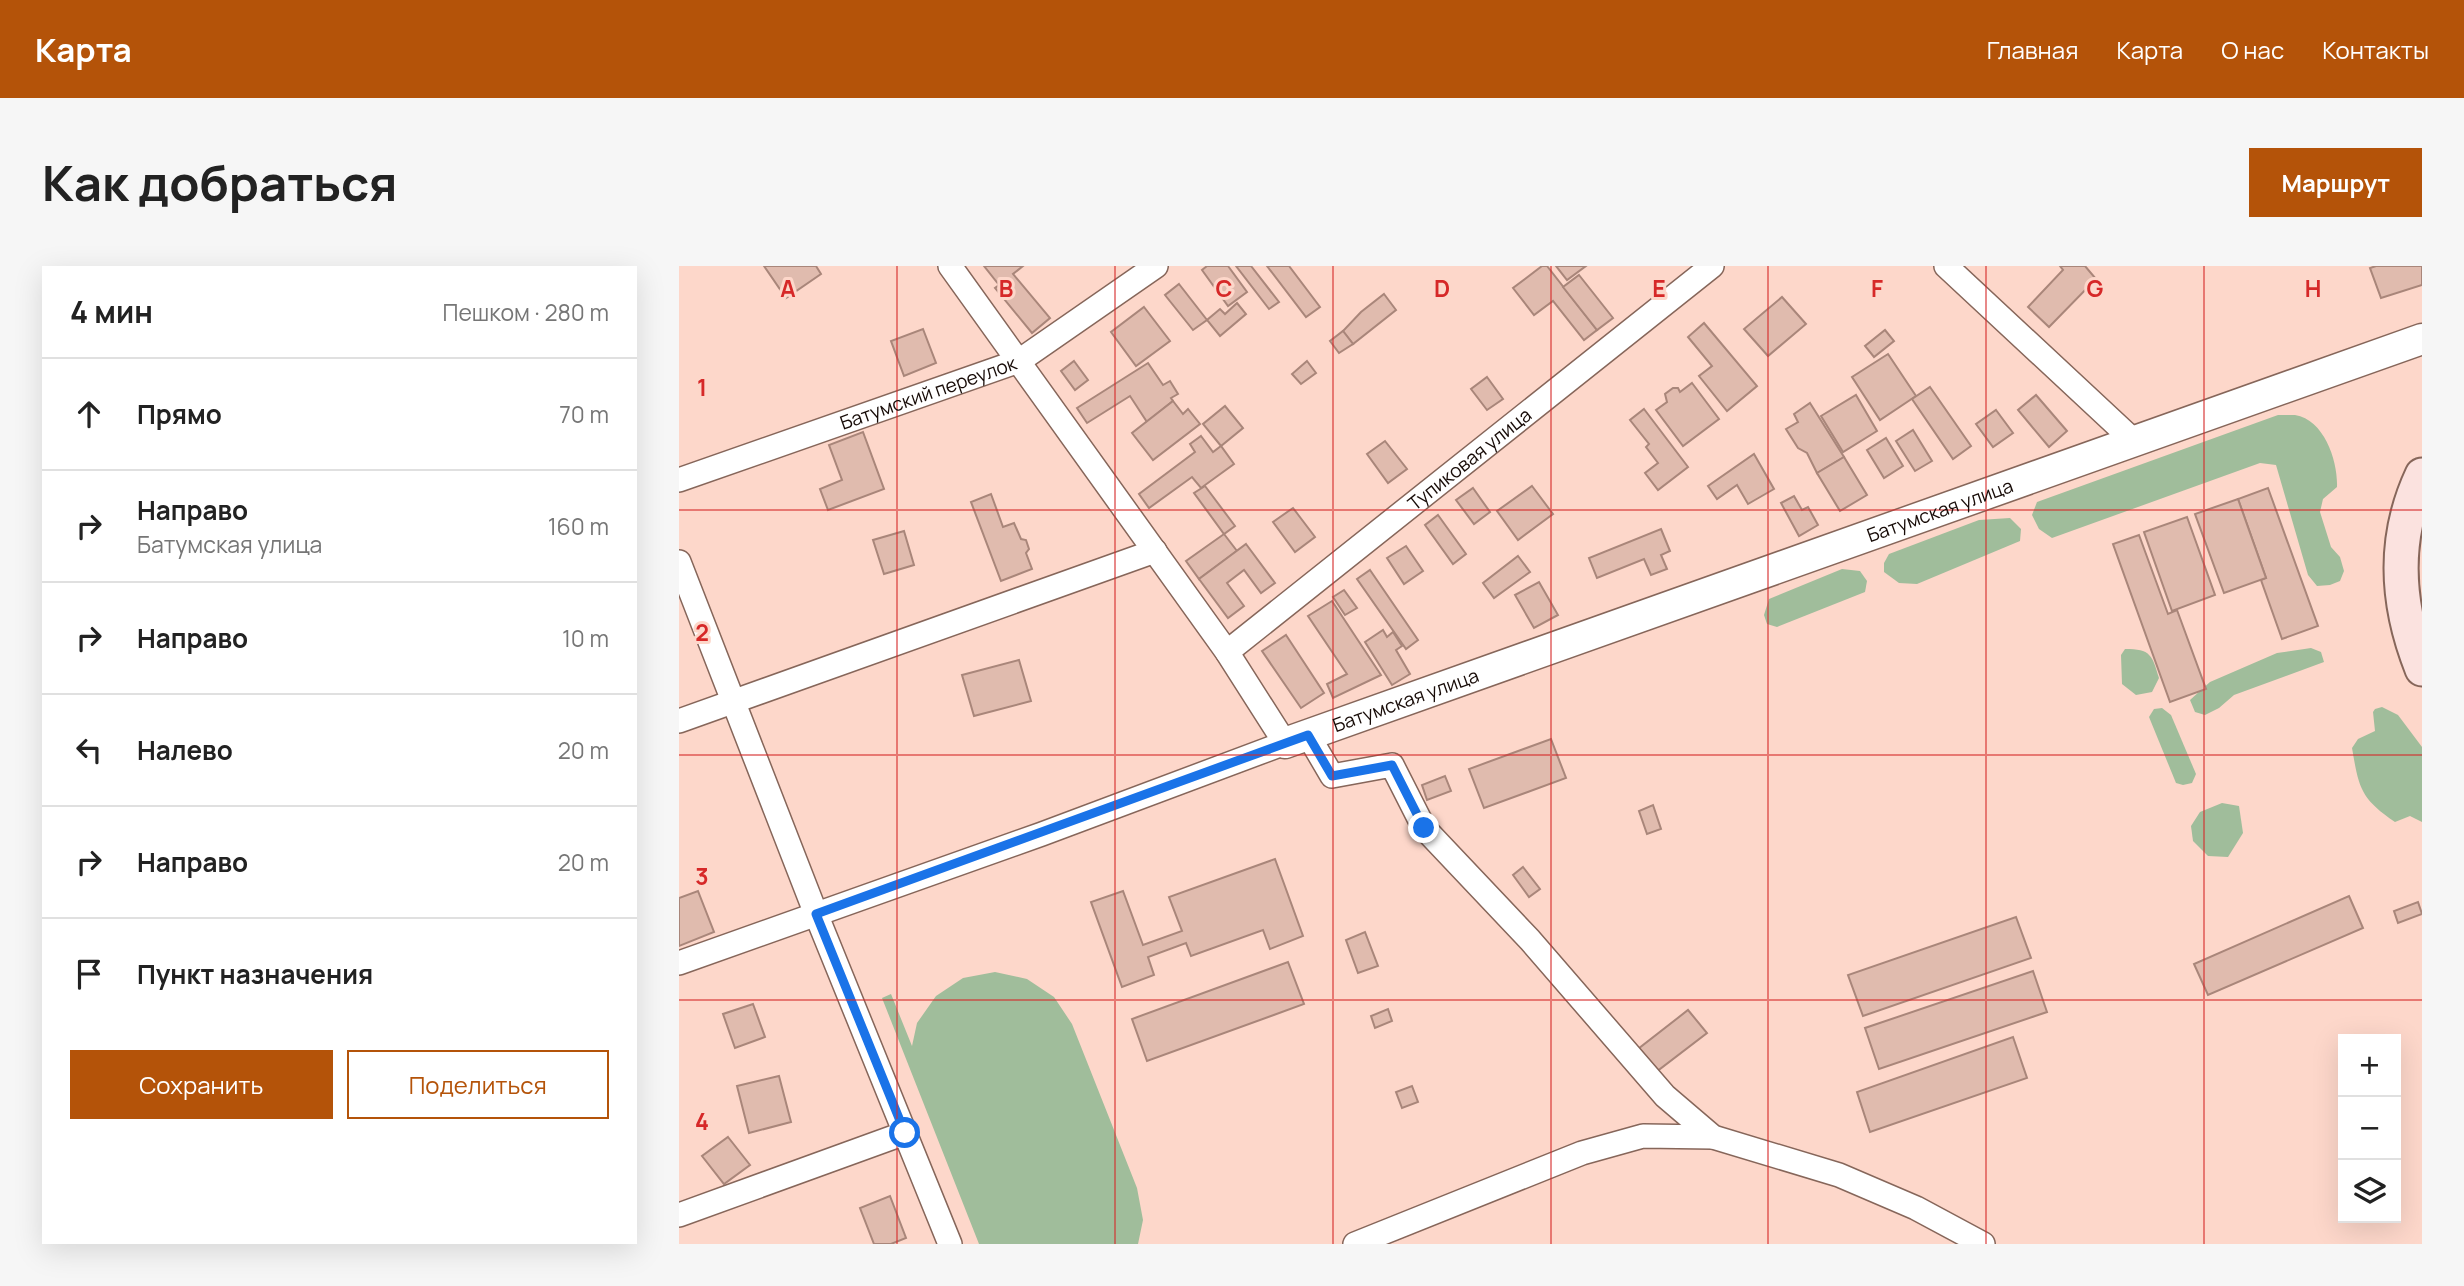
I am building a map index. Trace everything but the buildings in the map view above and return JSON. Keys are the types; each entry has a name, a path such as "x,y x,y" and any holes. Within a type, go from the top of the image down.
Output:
{"main road":[{"path":"2422,475 2407,512 2400,545 2407,625 2422,669"}],"street":[{"path":"950,266 1227,652 1296,739 1332,776 1392,765 1424,828 1530,940 1665,1096 1713,1137"},
{"name":"Батумский переулок","path":"679,480 1019,361 1156,266"},
{"name":"Тупиковая улица","path":"1227,652 1712,266"},
{"path":"1946,266 2135,442"},
{"name":"Батумская улица","path":"679,963 1296,739 2422,339"},
{"path":"679,720 1155,551"},
{"path":"679,562 816,914 950,1244"},
{"path":"679,1215 905,1133"},
{"path":"1355,1244 1582,1153 1643,1136 1713,1137 1839,1175 1916,1208 1983,1244"}],"green space":[{"path":"2278,415 2295,415 2305,419 2322,433 2328,444 2335,466 2337,487 2323,499 2320,512 2331,547 2340,557 2344,571 2340,581 2317,586 2308,575 2276,465 2260,463 2052,538 2039,529 2032,515 2037,502"},
{"path":"2010,518 2021,529 2020,541 1917,584 1899,583 1884,572 1884,563 1889,554 1979,520"},
{"path":"1842,569 1860,571 1867,581 1865,592 1777,627 1767,624 1764,615 1769,599"},
{"path":"2311,648 2321,652 2324,662 2234,695 2219,708 2205,715 2195,712 2190,700 2210,682 2277,653"},
{"path":"2125,649 2140,650 2152,659 2159,678 2152,692 2136,695 2122,684 2121,655"},
{"path":"2382,707 2398,715 2422,747 2422,822 2410,816 2395,822 2368,799 2359,783 2352,748 2358,739 2375,731 2373,712"},
{"path":"2162,708 2171,715 2196,774 2192,783 2176,783 2149,717 2154,709"},
{"path":"2222,803 2239,806 2243,833 2228,857 2208,856 2193,841 2191,826 2200,812"},
{"path":"995,972 1027,979 1054,997 1072,1024 1137,1188 1143,1220 1138,1244 979,1244 882,998 891,994 912,1046 917,1023 936,996 963,978"}],"route":[{"path":"905,1133 816,914 1308,735 1332,776 1392,765 1424,828"}]}
